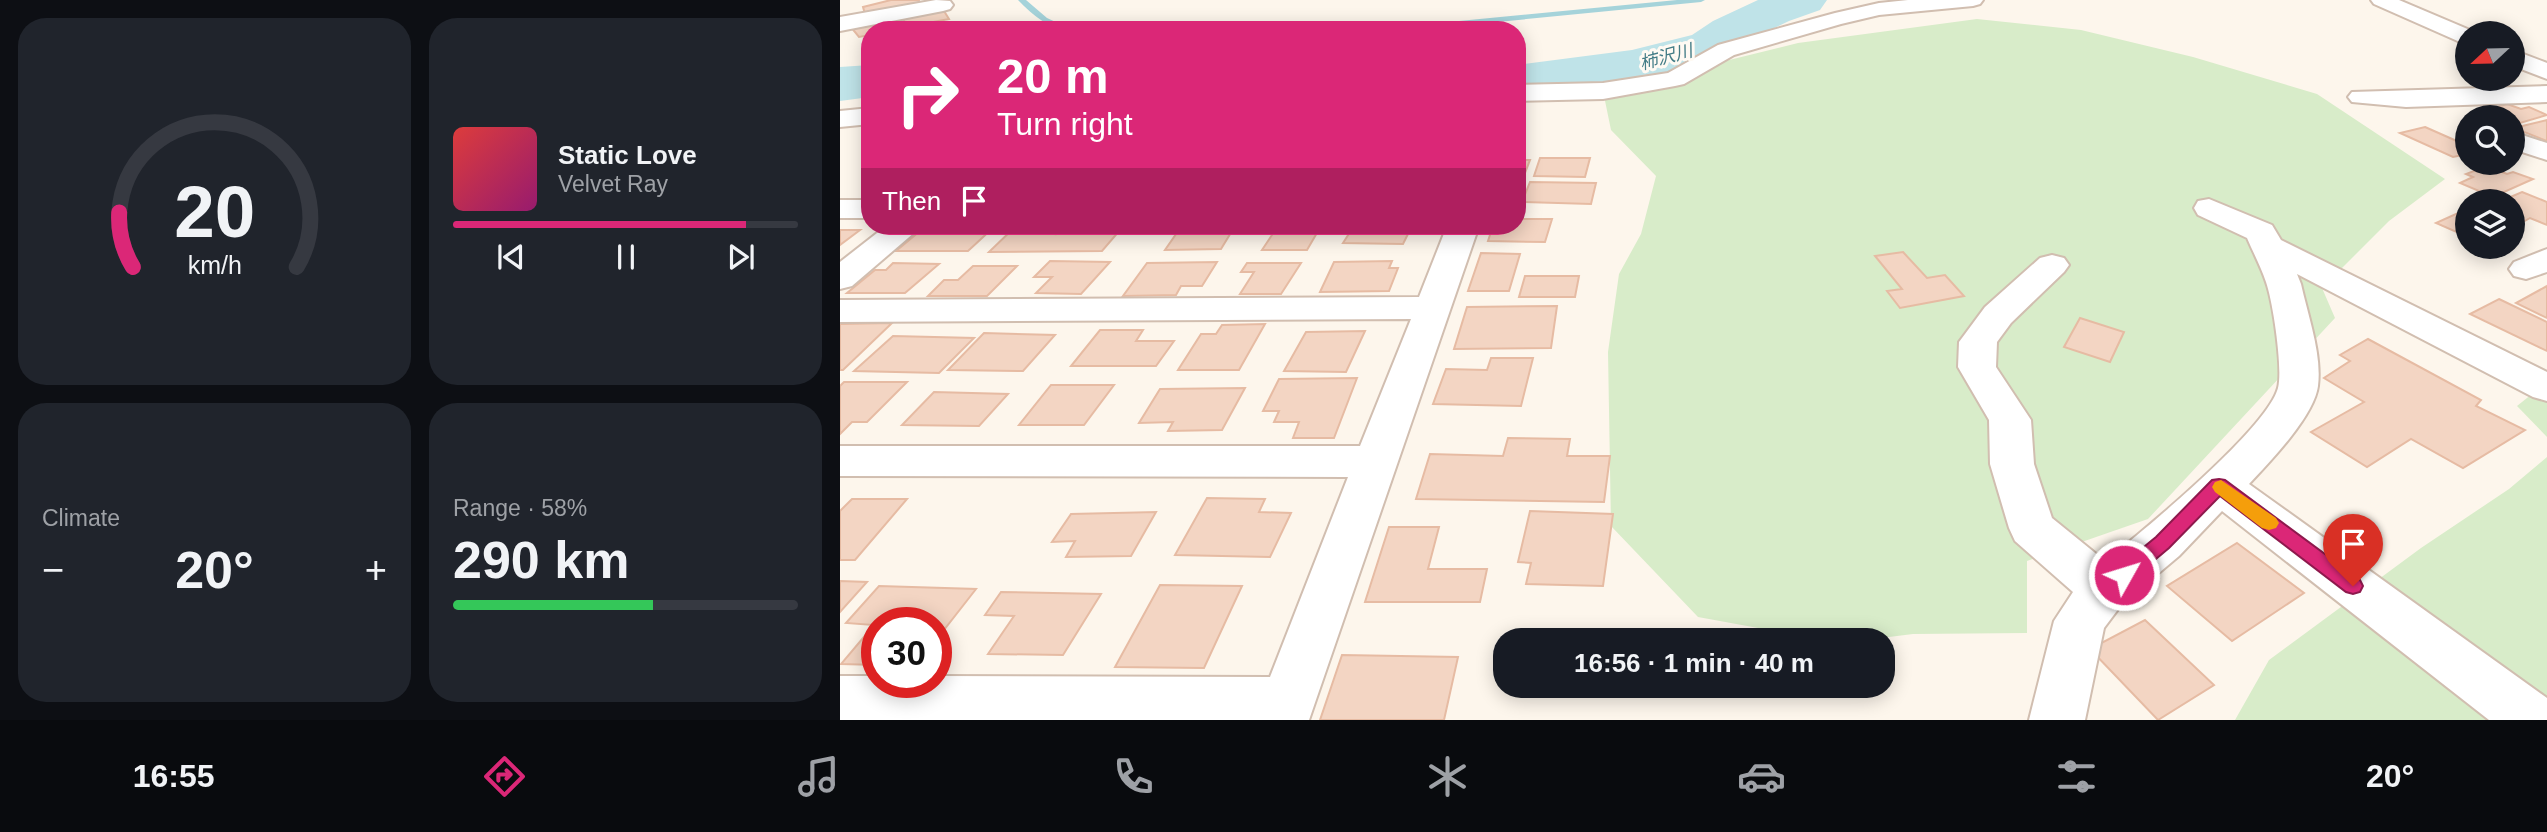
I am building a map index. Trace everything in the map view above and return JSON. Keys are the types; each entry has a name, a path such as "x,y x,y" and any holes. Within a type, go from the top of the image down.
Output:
{"street":[{"path":"1526,93 1603,92 1675,79 1726,50 1835,19 1879,9 1973,0"},
{"path":"2381,0 2455,31"},
{"path":"840,24 943,5"},
{"path":"2525,62 2547,72"},
{"path":"2361,97 2406,99 2547,94"},
{"path":"2406,99 2455,118"},
{"path":"840,119 861,117"},
{"path":"2525,144 2547,152"},
{"path":"2057,720 2080,621 2104,590 2162,543 2251,455 2279,423 2298,388 2298,358 2284,284 2261,232 2209,208"},
{"path":"840,209 861,209"},
{"path":"840,279 895,235"},
{"path":"840,701 1285,711 1459,235"},
{"path":"2266,245 2547,387"},
{"path":"2052,265 1998,314 1978,342 1977,367 2010,420 2012,464 2032,528 2104,590"},
{"path":"840,311 1431,308"},
{"path":"840,461 1376,462"},
{"path":"2219,485 2532,720"}],"green space":[{"path":"1977,19 2081,30 2193,57 2317,94 2445,179 2389,221 2322,288 2335,318 2148,519 2027,561 2027,633 1895,636 1895,628 1758,628 1698,617 1611,526 1608,352 1619,274 1641,234 1656,176 1611,130 1603,91 1798,43"},
{"path":"2547,382 2547,437 2517,406"},
{"path":"2547,457 2547,720 2235,720 2269,660 2421,548 2509,489"}],"building":[{"path":"891,0 919,0 918,5 865,14 863,7"},
{"path":"944,11 949,19 904,21 902,17"},
{"path":"861,25 861,37 859,37 850,26"},
{"path":"2529,107 2547,115 2525,122 2525,108"},
{"path":"2547,120 2547,141 2525,132 2525,125"},
{"path":"2425,127 2455,140 2455,157 2453,157 2400,133"},
{"path":"1540,158 1590,158 1585,177 1534,176"},
{"path":"2468,175 2522,175 2533,179 2511,189 2474,189 2460,183 2473,177"},
{"path":"1530,182 1596,183 1591,204 1526,202"},
{"path":"2525,193 2547,202 2547,225 2530,218 2525,221"},
{"path":"2455,214 2455,231 2436,223"},
{"path":"1526,219 1552,219 1545,242 1488,241 1490,235 1526,235"},
{"path":"840,230 860,230 840,245"},
{"path":"915,235 985,235 968,251 896,251"},
{"path":"1007,235 1116,235 1102,251 989,252"},
{"path":"1175,235 1230,235 1221,249 1165,250"},
{"path":"1272,235 1316,235 1307,250 1262,250"},
{"path":"1348,235 1408,235 1403,244 1343,243"},
{"path":"1903,252 1927,278 1945,275 1964,296 1900,308 1887,291 1902,289 1875,256"},
{"path":"1481,253 1520,254 1509,291 1468,291"},
{"path":"1050,261 1110,262 1081,294 1036,293 1052,277 1034,277"},
{"path":"1392,261 1389,268 1398,268 1389,291 1320,292 1334,262"},
{"path":"1217,262 1202,286 1181,286 1176,295 1123,296 1147,263"},
{"path":"893,263 939,264 905,293 847,293 875,270 886,270"},
{"path":"1247,263 1301,263 1281,294 1240,294 1254,272 1241,272"},
{"path":"973,266 1017,266 987,296 928,296 944,280 958,280"},
{"path":"1525,276 1579,276 1575,297 1519,297"},
{"path":"2547,286 2547,318 2516,303"},
{"path":"2499,299 2547,322 2547,351 2470,314"},
{"path":"1557,306 1551,348 1454,349 1467,307"},
{"path":"2080,318 2124,332 2110,362 2064,347"},
{"path":"892,323 843,370 840,370 840,324"},
{"path":"1265,324 1239,370 1178,370 1201,334 1216,334 1222,325"},
{"path":"1100,330 1143,330 1136,341 1174,341 1156,366 1071,366"},
{"path":"1365,331 1346,372 1284,371 1306,332"},
{"path":"984,333 1055,335 1023,371 948,370"},
{"path":"893,336 974,338 939,373 854,371"},
{"path":"2368,339 2481,400 2476,406 2525,430 2463,468 2411,439 2367,467 2311,432 2364,402 2324,378 2350,361 2340,355"},
{"path":"1491,358 1533,358 1521,406 1433,404 1446,369 1487,370"},
{"path":"1357,378 1334,438 1293,438 1299,422 1274,422 1279,411 1263,411 1279,379"},
{"path":"844,382 907,382 867,422 852,422 840,434 840,386"},
{"path":"1051,385 1114,385 1084,425 1019,425"},
{"path":"1245,388 1222,430 1168,431 1173,422 1139,423 1160,389"},
{"path":"934,392 1008,394 979,426 902,425"},
{"path":"1508,438 1570,439 1567,456 1610,456 1604,502 1416,499 1430,454 1503,456"},
{"path":"1207,498 1265,499 1259,512 1291,513 1270,557 1175,555"},
{"path":"852,499 907,499 855,560 840,560 840,511"},
{"path":"1530,511 1613,514 1603,586 1526,584 1531,563 1518,562"},
{"path":"1156,512 1131,556 1066,557 1075,541 1052,542 1071,514"},
{"path":"1389,527 1439,527 1428,569 1487,569 1480,602 1365,602"},
{"path":"2237,543 2304,593 2232,641 2167,586"},
{"path":"840,581 867,582 840,612"},
{"path":"1160,585 1242,586 1204,668 1115,667"},
{"path":"879,586 976,589 952,620 952,607 861,607 861,624 846,623"},
{"path":"1001,592 1101,594 1063,655 988,654 1014,616 985,615"},
{"path":"2145,620 2214,685 2158,720 2090,649"},
{"path":"861,640 861,665 841,664"},
{"path":"1342,655 1458,657 1444,720 1320,720"}],"waterway":[{"path":"1022,0 1046,21"},
{"path":"1481,21 1701,0"},
{"name":"柿沢川","path":"1526,81 1632,66 1710,46 1730,31 1772,11 1804,0"},
{"name":"柿沢川","path":"840,84 861,82"}],"slow traffic":[{"path":"2221,487 2269,523"}],"route":[{"path":"2124,575 2162,543 2219,485 2353,586"}]}
